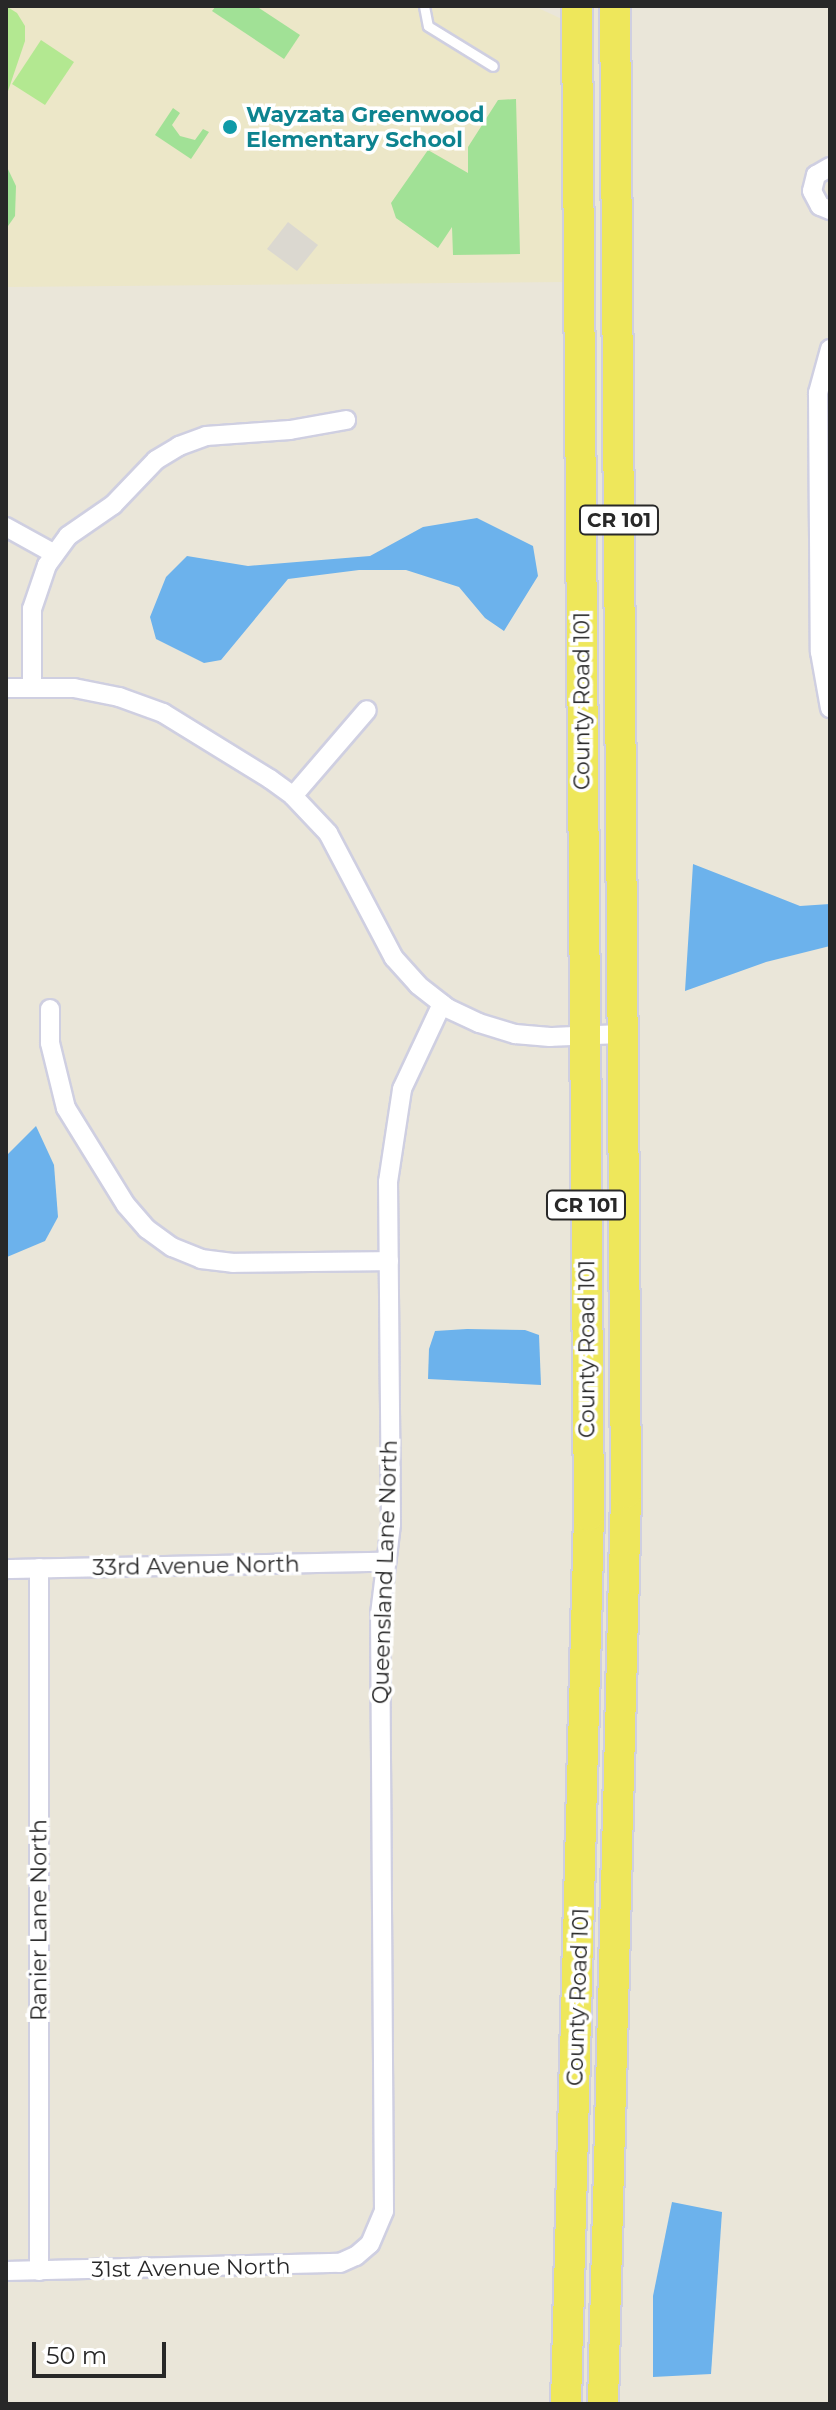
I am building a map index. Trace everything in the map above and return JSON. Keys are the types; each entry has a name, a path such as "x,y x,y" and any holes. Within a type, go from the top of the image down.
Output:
{"main road":[{"name":"County Road 101","path":"566,2404 589,1515 577,6"},
{"name":"County Road 101","path":"603,2404 626,1493 615,6"}],"street":[{"path":"830,167 816,175 812,191 820,206 830,210"},
{"path":"830,349 818,393 818,561 820,652 830,708"},
{"path":"32,686 32,609 53,553 68,536 113,505 156,460 179,446 206,436 290,430 346,420"},
{"path":"6,527 53,553"},
{"path":"6,688 74,688 119,697 163,713 203,735 293,796 328,833 394,958 418,985 442,1004 479,1023 515,1034 550,1037 623,1034"},
{"path":"293,796 367,710"},
{"name":"Queensland Lane North","path":"370,2244 384,2211 380,1614 391,1524 388,1182 392,1136 402,1089 420,1045 442,1004"},
{"path":"50,1009 50,1043 66,1108 126,1205 147,1229 172,1247 201,1259 233,1263 389,1261"},
{"name":"33rd Avenue North","path":"6,1569 385,1562"},
{"name":"Ranier Lane North","path":"39,1568 39,2271"},
{"name":"31st Avenue North","path":"6,2271 322,2266 356,2256 370,2244"}],"lane":[{"path":"424,6 428,26 493,66"}],"shaded area":[{"path":"6,6 534,6 566,21 567,282 6,287"},
{"path":"288,222 318,245 297,271 267,249"}],"green space":[{"path":"6,6 17,13 25,26 25,41 6,97"},
{"path":"216,6 256,6 300,35 284,59 212,11"},
{"path":"41,40 74,62 45,105 12,84"},
{"path":"516,99 520,254 453,255 452,227 438,248 396,218 391,203 428,150 468,173 468,147 498,100"},
{"path":"173,108 180,113 172,125 180,136 195,140 203,129 209,132 191,159 155,135"},
{"path":"6,165 16,186 15,216 6,229"}],"water":[{"path":"477,518 533,546 538,576 504,631 485,618 459,587 406,570 359,570 288,579 221,660 204,663 156,639 150,617 166,577 187,556 248,566 370,556 423,527"},
{"path":"693,864 800,906 830,904 830,946 766,962 685,991"},
{"path":"36,1126 54,1165 58,1217 45,1241 7,1257 6,1156"},
{"path":"525,1330 539,1335 541,1385 428,1379 429,1349 435,1331"},
{"path":"672,2202 722,2212 711,2374 653,2377 653,2296"}],"place":[{"name":"Wayzata Greenwood Elementary School","path":"230,127"}]}
